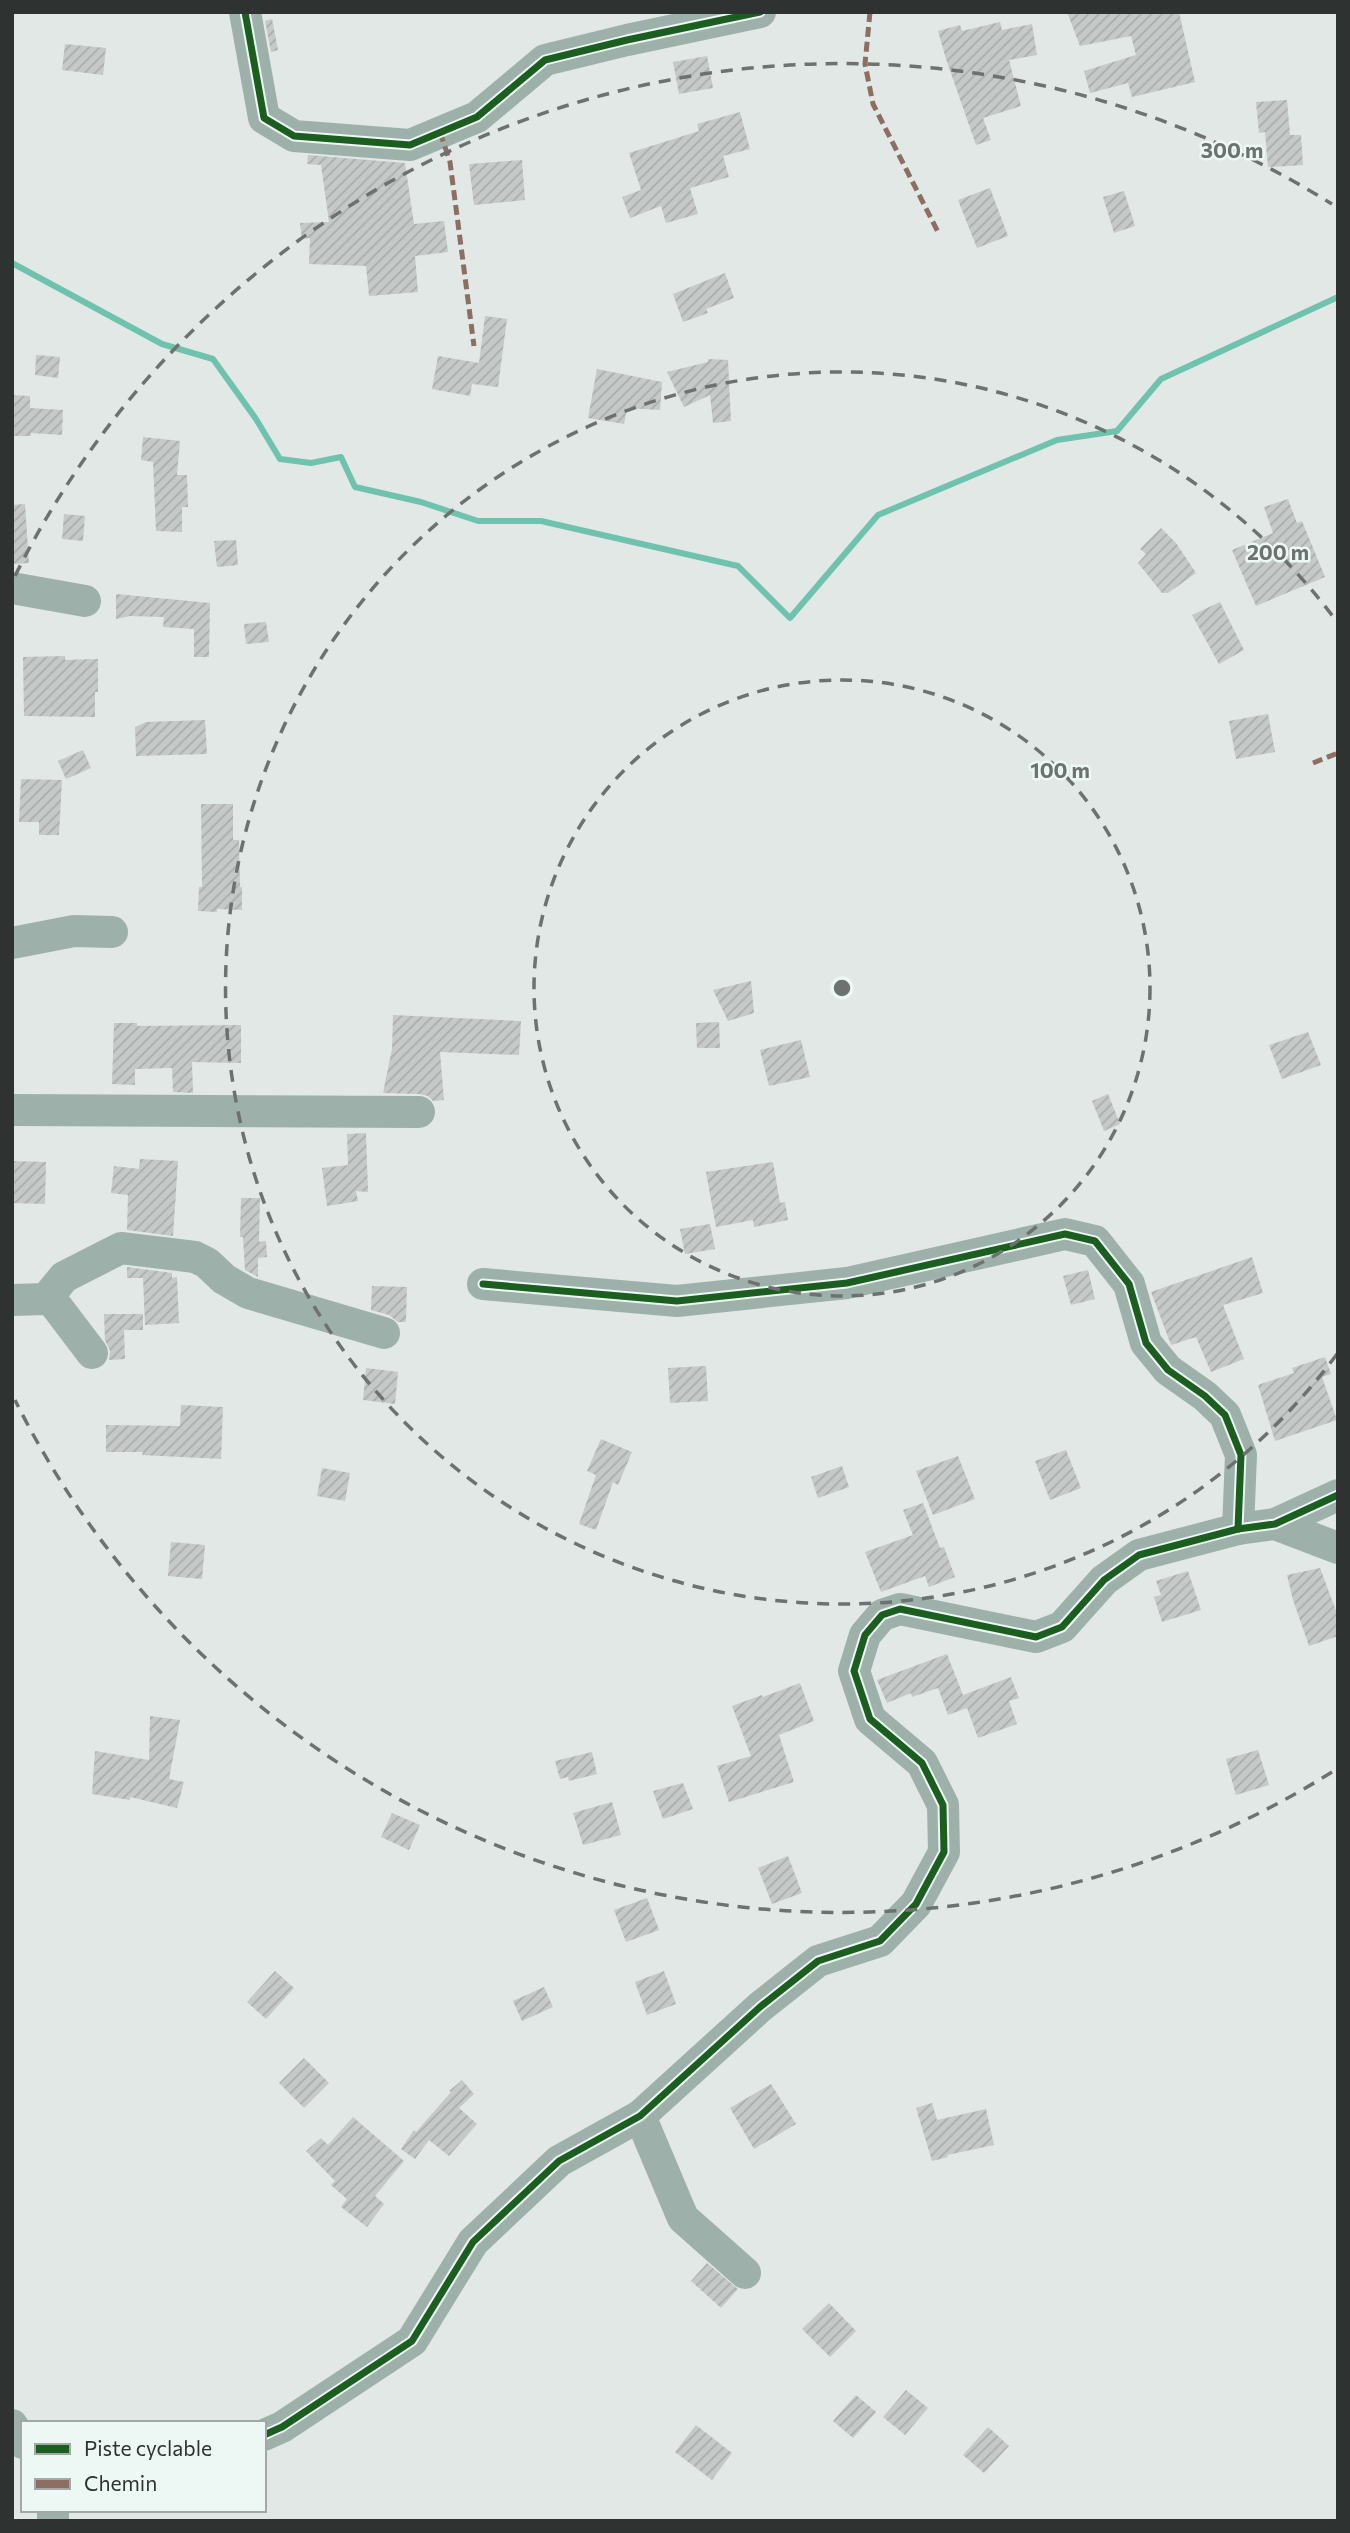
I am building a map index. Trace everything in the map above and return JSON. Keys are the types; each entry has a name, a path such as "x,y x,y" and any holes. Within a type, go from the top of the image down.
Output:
{"street":[{"path":"244,12 264,118 294,136 410,145 477,117 545,60 761,12"},
{"path":"12,588 85,601"},
{"path":"12,943 74,931 112,932"},
{"path":"12,1110 419,1112"},
{"path":"483,1284 677,1301 847,1283 1065,1234 1095,1241 1129,1284 1146,1343 1168,1370 1205,1396 1225,1415 1241,1455 1238,1529"},
{"path":"46,1299 64,1277 121,1248 195,1257 248,1293 384,1333"},
{"path":"12,1300 46,1299 62,1311 92,1353"},
{"path":"266,2434 282,2427 412,2342 473,2242 559,2161 639,2116 760,2007 818,1961 880,1941 916,1904 944,1852 943,1805 922,1763 870,1719 855,1671 865,1635 882,1615 900,1609 1036,1637 1062,1627 1104,1580 1139,1555 1238,1529 1275,1524 1338,1495"},
{"path":"1275,1524 1338,1548"},
{"path":"639,2116 683,2218 745,2273"}],"building":[{"path":"1067,12 1179,12 1195,82 1132,97 1128,83 1090,93 1084,71 1136,55 1131,36 1080,46"},
{"path":"272,19 278,50 271,52 265,21"},
{"path":"1000,22 1002,30 1032,24 1037,55 1009,60 1021,106 983,118 991,140 976,145 938,31 960,25 962,31"},
{"path":"65,44 106,48 103,75 62,70"},
{"path":"707,56 713,88 679,94 673,62"},
{"path":"1287,100 1290,135 1301,135 1303,165 1268,167 1265,132 1259,133 1256,102"},
{"path":"740,112 750,149 723,156 729,177 690,188 698,214 666,223 661,206 630,218 622,197 641,190 629,153 699,131 697,124"},
{"path":"308,155 405,163 414,224 444,221 448,252 415,256 418,292 369,296 366,266 309,264 310,238 302,239 300,223 329,222 321,165 307,164"},
{"path":"522,160 525,200 474,205 469,164"},
{"path":"990,188 1008,236 977,248 958,200"},
{"path":"1124,191 1135,226 1114,233 1103,197"},
{"path":"725,273 734,298 706,309 708,313 683,322 673,294"},
{"path":"485,316 507,319 498,387 472,384 470,396 432,389 438,356 479,363"},
{"path":"36,355 60,357 58,378 35,375"},
{"path":"708,359 728,360 731,421 713,423 710,395 684,407 667,372 708,362"},
{"path":"597,369 662,382 660,410 627,408 624,424 588,418"},
{"path":"12,395 30,396 30,408 63,410 62,435 31,433 31,436 12,436"},
{"path":"143,437 180,441 177,475 187,475 188,507 182,507 182,532 156,531 153,462 141,460"},
{"path":"1288,499 1297,523 1302,521 1325,577 1256,606 1232,550 1273,533 1264,507"},
{"path":"25,504 29,563 12,564 12,505"},
{"path":"64,514 85,516 83,541 62,539"},
{"path":"1161,528 1176,543 1196,573 1168,593 1162,593 1138,563 1146,554 1140,549"},
{"path":"236,540 238,565 217,567 214,541"},
{"path":"116,594 210,603 209,657 194,657 194,629 163,627 164,617 130,616 116,619"},
{"path":"1220,602 1244,650 1219,664 1192,615"},
{"path":"266,622 269,642 246,644 244,624"},
{"path":"65,656 65,660 98,659 95,717 24,716 23,657"},
{"path":"1268,714 1275,752 1236,759 1229,721"},
{"path":"205,720 207,754 136,756 135,727 146,722"},
{"path":"83,750 91,768 66,779 58,761"},
{"path":"21,779 62,780 59,835 39,835 39,822 19,822"},
{"path":"201,804 233,804 233,840 239,840 242,910 198,911 199,887 202,887"},
{"path":"751,981 754,1013 728,1021 713,990"},
{"path":"393,1015 521,1021 519,1055 440,1052 444,1100 433,1101 428,1096 419,1094 383,1093 392,1049"},
{"path":"719,1022 720,1048 697,1048 696,1023"},
{"path":"114,1023 137,1023 137,1026 241,1025 241,1063 192,1062 193,1093 173,1092 172,1068 135,1069 135,1085 112,1084"},
{"path":"1308,1032 1321,1065 1282,1079 1269,1045"},
{"path":"801,1040 810,1077 769,1086 760,1050"},
{"path":"1108,1094 1120,1124 1104,1131 1092,1101"},
{"path":"366,1133 368,1192 356,1191 358,1201 327,1206 322,1168 348,1165 347,1134"},
{"path":"140,1159 178,1161 173,1236 127,1230 128,1195 111,1193 114,1166 139,1169"},
{"path":"12,1161 46,1162 45,1204 12,1203"},
{"path":"773,1162 780,1203 785,1202 788,1220 754,1227 753,1220 716,1227 706,1172"},
{"path":"241,1198 260,1198 259,1242 266,1241 267,1257 258,1258 258,1277 245,1270 243,1237 240,1237"},
{"path":"710,1224 715,1249 685,1254 680,1229"},
{"path":"1252,1257 1263,1293 1223,1305 1244,1359 1211,1372 1196,1337 1171,1345 1151,1292"},
{"path":"127,1267 172,1273 172,1278 177,1277 179,1323 145,1325 143,1278 127,1278"},
{"path":"1088,1270 1095,1299 1071,1305 1063,1276"},
{"path":"372,1286 407,1287 406,1322 398,1322 389,1315 371,1310"},
{"path":"104,1314 143,1314 143,1330 124,1330 125,1359 109,1360"},
{"path":"1325,1357 1331,1374 1322,1377 1337,1420 1275,1441 1258,1385 1294,1373 1292,1368"},
{"path":"706,1366 708,1401 670,1403 668,1368"},
{"path":"366,1368 398,1372 395,1404 363,1400"},
{"path":"181,1405 223,1407 221,1459 142,1455 143,1452 106,1452 106,1425 180,1426"},
{"path":"601,1439 632,1452 618,1485 613,1482 596,1530 579,1524 596,1475 587,1471"},
{"path":"1066,1450 1081,1488 1050,1500 1035,1461"},
{"path":"958,1456 975,1499 933,1515 916,1471"},
{"path":"842,1466 849,1487 818,1498 811,1477"},
{"path":"322,1468 350,1473 345,1501 317,1496"},
{"path":"923,1503 940,1548 944,1547 955,1577 929,1587 925,1576 881,1592 865,1552 913,1535 903,1510"},
{"path":"171,1542 205,1545 202,1579 168,1576"},
{"path":"1320,1568 1338,1616 1338,1636 1309,1646 1287,1575"},
{"path":"1188,1571 1201,1610 1162,1622 1154,1597 1161,1595 1156,1581"},
{"path":"947,1654 963,1695 1011,1677 1019,1698 1009,1701 1017,1724 978,1738 967,1708 948,1715 938,1688 912,1697 911,1693 887,1703 877,1680"},
{"path":"800,1683 814,1721 779,1735 794,1782 729,1802 717,1766 751,1756 732,1706"},
{"path":"150,1716 180,1720 169,1779 184,1782 177,1808 130,1797 130,1800 92,1794 95,1751 149,1760"},
{"path":"1258,1750 1269,1785 1236,1795 1226,1759"},
{"path":"592,1752 597,1774 569,1781 568,1777 560,1779 555,1761"},
{"path":"683,1783 693,1809 663,1819 653,1791"},
{"path":"612,1802 621,1835 583,1845 573,1813"},
{"path":"392,1813 420,1825 409,1850 381,1837"},
{"path":"788,1856 802,1893 772,1904 758,1868"},
{"path":"647,1898 659,1930 626,1942 614,1910"},
{"path":"275,1971 294,1988 266,2019 247,2002"},
{"path":"664,1971 676,2004 647,2015 635,1982"},
{"path":"544,1987 553,2007 522,2021 513,2001"},
{"path":"304,2058 329,2083 304,2108 279,2083"},
{"path":"462,2080 474,2094 459,2108 477,2124 449,2156 429,2140 415,2159 401,2149 414,2130 416,2132 451,2092 449,2091"},
{"path":"771,2084 796,2124 754,2149 730,2108"},
{"path":"932,2103 937,2120 986,2109 994,2145 932,2161 916,2108"},
{"path":"353,2117 404,2161 375,2196 384,2204 367,2227 341,2207 347,2199 331,2185 335,2181 306,2151 321,2138 328,2145"},
{"path":"707,2263 738,2289 721,2308 691,2281"},
{"path":"829,2303 856,2331 830,2357 802,2329"},
{"path":"906,2390 928,2408 905,2435 883,2417"},
{"path":"856,2395 876,2412 853,2438 833,2421"},
{"path":"696,2425 732,2453 712,2480 675,2452"},
{"path":"988,2427 1009,2446 984,2473 963,2455"}],"waterway":[{"path":"12,263 162,344 213,359 256,419 280,459 311,463 341,457 355,487 421,502 478,521 541,521 738,566 790,618 878,515 1057,440 1117,431 1161,379 1338,297"}],"marked path":[{"path":"870,12 865,64 873,104 938,232"},
{"path":"440,132 450,162 474,346"},
{"path":"1313,763 1338,753"}],"cycle path":[{"path":"245,12 264,118 294,136 410,145 477,117 545,60 760,12"},
{"path":"483,1284 677,1301 847,1283 1065,1234 1095,1241 1129,1284 1146,1343 1168,1370 1205,1396 1225,1415 1241,1455 1238,1529"},
{"path":"266,2434 282,2427 412,2341 473,2242 559,2161 640,2116 760,2007 818,1961 880,1941 916,1904 944,1852 943,1805 922,1763 870,1719 854,1671 865,1635 882,1615 900,1609 1036,1637 1062,1627 1104,1580 1139,1555 1238,1529 1275,1524 1338,1495"}]}
